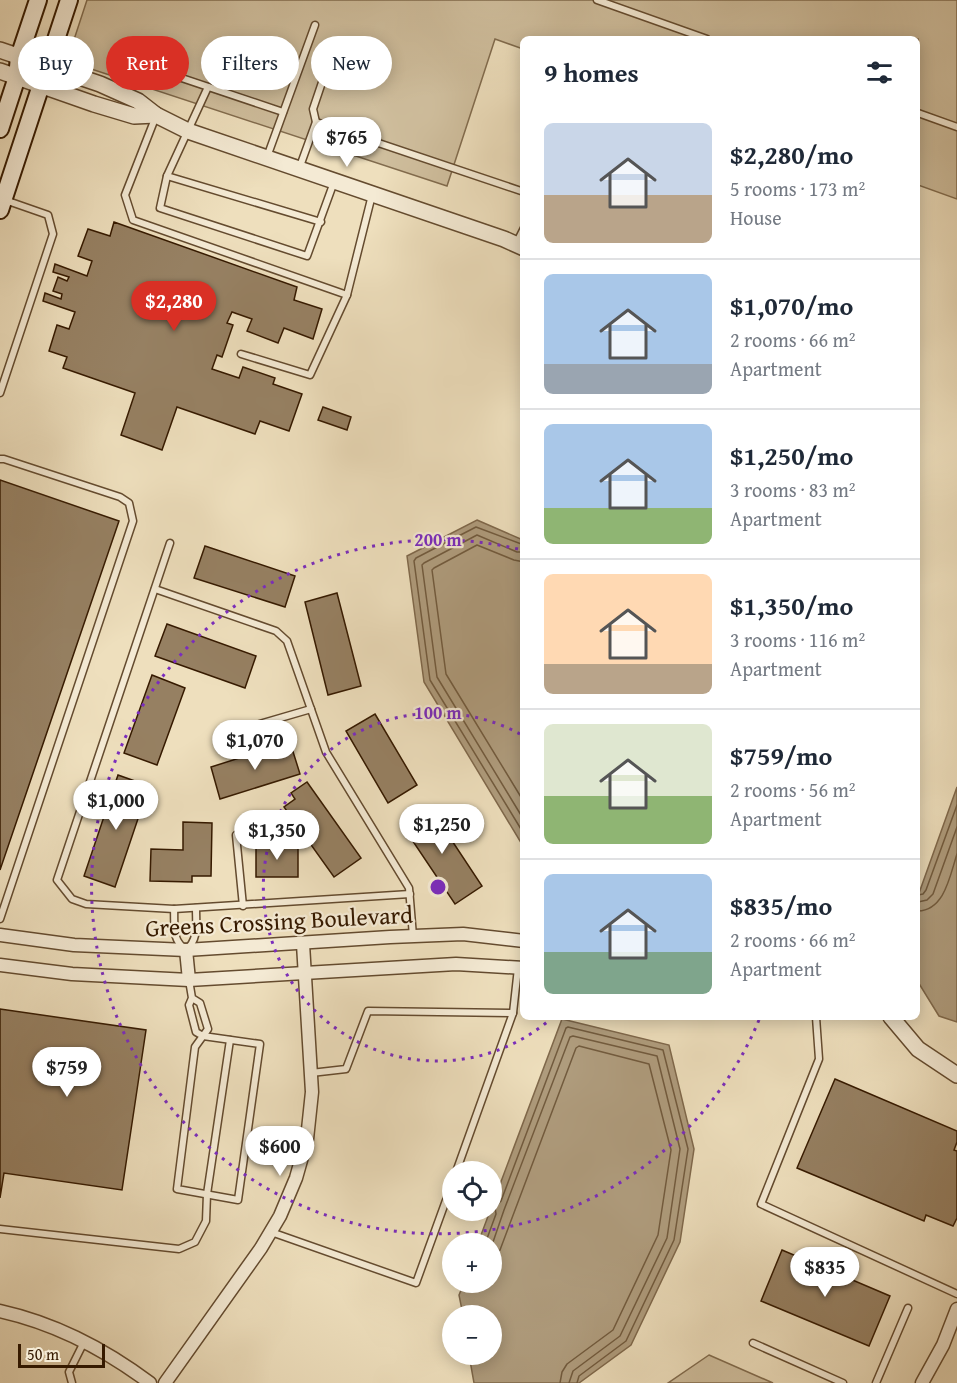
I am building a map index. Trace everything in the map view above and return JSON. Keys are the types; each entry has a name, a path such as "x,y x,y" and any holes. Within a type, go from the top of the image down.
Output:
{"main road":[{"path":"26,36 38,0"},
{"path":"56,36 69,0"},
{"path":"0,129 17,77 18,67"},
{"path":"2,205 38,90"}],"street":[{"path":"0,50 18,57"},
{"path":"0,71 17,77"},
{"path":"94,82 138,101 156,115 188,131 520,247"},
{"path":"54,90 134,116 156,115"},
{"name":"Greens Crossing Boulevard","path":"0,935 74,945 186,950 463,934 520,941"},
{"path":"165,1383 261,1248 280,1216 296,1178 307,1139 312,1092 303,944"},
{"path":"186,950 189,980"},
{"name":"Greens Crossing Boulevard","path":"0,966 72,974 189,980 456,964 520,968"},
{"path":"894,1020 918,1049 957,1075"},
{"path":"922,1383 943,1346 957,1309"},
{"path":"0,1311 34,1321 84,1342 112,1357 150,1383"}],"lane":[{"path":"597,0 695,36"},
{"path":"267,157 315,25"},
{"path":"207,90 167,176 160,208 307,256 334,182"},
{"path":"217,90 283,112"},
{"path":"299,169 316,122 313,108 319,90"},
{"path":"920,114 957,127"},
{"path":"156,115 125,195 133,220 347,295"},
{"path":"316,122 520,191"},
{"path":"167,176 321,222"},
{"path":"241,354 310,375 347,295 372,194"},
{"path":"0,393 53,234 48,215 2,205"},
{"path":"0,459 120,497 129,503 133,521 0,919"},
{"path":"170,543 57,880 72,899 86,904 174,909 410,894"},
{"path":"155,589 276,631 287,641 326,752 409,888 413,936"},
{"path":"239,730 310,709"},
{"path":"236,835 243,906"},
{"path":"174,909 175,937 178,944 186,950 193,944 196,936 196,908"},
{"path":"460,1161 513,1013 520,974"},
{"path":"189,980 192,998 189,1005 196,1032 203,1036 260,1044 238,1200 177,1189 195,1047 203,1036 208,1029 200,1003 192,998"},
{"path":"311,1073 346,1069 368,1011 513,1013"},
{"path":"816,1020 819,1059 761,1204 957,1294"},
{"path":"0,1229 178,1249 195,1242 206,1221 207,1194 230,1040"},
{"path":"270,1232 416,1282 442,1210"},
{"path":"876,1383 908,1308"},
{"path":"72,1383 69,1372 84,1342"},
{"path":"753,1343 843,1383"}],"shaded area":[{"path":"87,0 957,0 957,199 920,186 920,36 520,36 520,48 495,39 447,186 155,90 189,90 189,36 106,36 106,74 94,70 94,36 75,36"},
{"path":"709,1355 773,1383 668,1383"}],"water":[{"path":"477,520 520,539 520,841 424,682 407,556"},
{"path":"957,787 957,1022 939,1016 920,985 920,890"},
{"path":"562,1020 669,1045 694,1149 680,1242 631,1345 579,1383 474,1383 471,1365 502,1365 502,1305 461,1305 460,1293 502,1293 502,1233 482,1233 486,1221 502,1221 502,1179"}],"building":[{"path":"114,222 297,287 294,300 322,309 313,339 284,328 278,343 247,331 252,319 232,312 227,323 233,325 222,357 217,355 212,369 239,378 243,367 275,378 273,384 302,394 289,431 260,421 255,434 177,407 162,450 121,435 135,393 63,368 67,357 49,351 57,325 69,329 75,312 43,301 45,293 61,299 62,294 53,291 58,277 67,281 69,277 53,272 55,264 87,276 92,261 78,256 88,229 110,236"},
{"path":"323,407 351,417 347,430 318,420"},
{"path":"0,480 119,521 0,870"},
{"path":"205,546 295,576 285,607 194,578"},
{"path":"337,593 361,686 328,695 305,602"},
{"path":"167,624 256,656 245,688 155,656"},
{"path":"152,675 185,688 157,765 124,753"},
{"path":"375,714 417,785 388,803 346,731"},
{"path":"290,742 300,774 220,799 211,767"},
{"path":"118,775 149,786 115,887 84,876"},
{"path":"307,782 361,858 334,877 284,807 295,799 291,793"},
{"path":"429,806 482,886 455,904 402,825"},
{"path":"183,822 212,823 211,876 192,876 192,882 150,881 151,849 183,850"},
{"path":"256,844 298,844 298,877 256,877"},
{"path":"0,1009 146,1030 122,1190 4,1173 0,1198"},
{"path":"835,1079 957,1131 954,1150 957,1151 957,1218 953,1226 926,1215 924,1221 797,1168"},
{"path":"782,1250 890,1296 869,1346 761,1301"}]}
